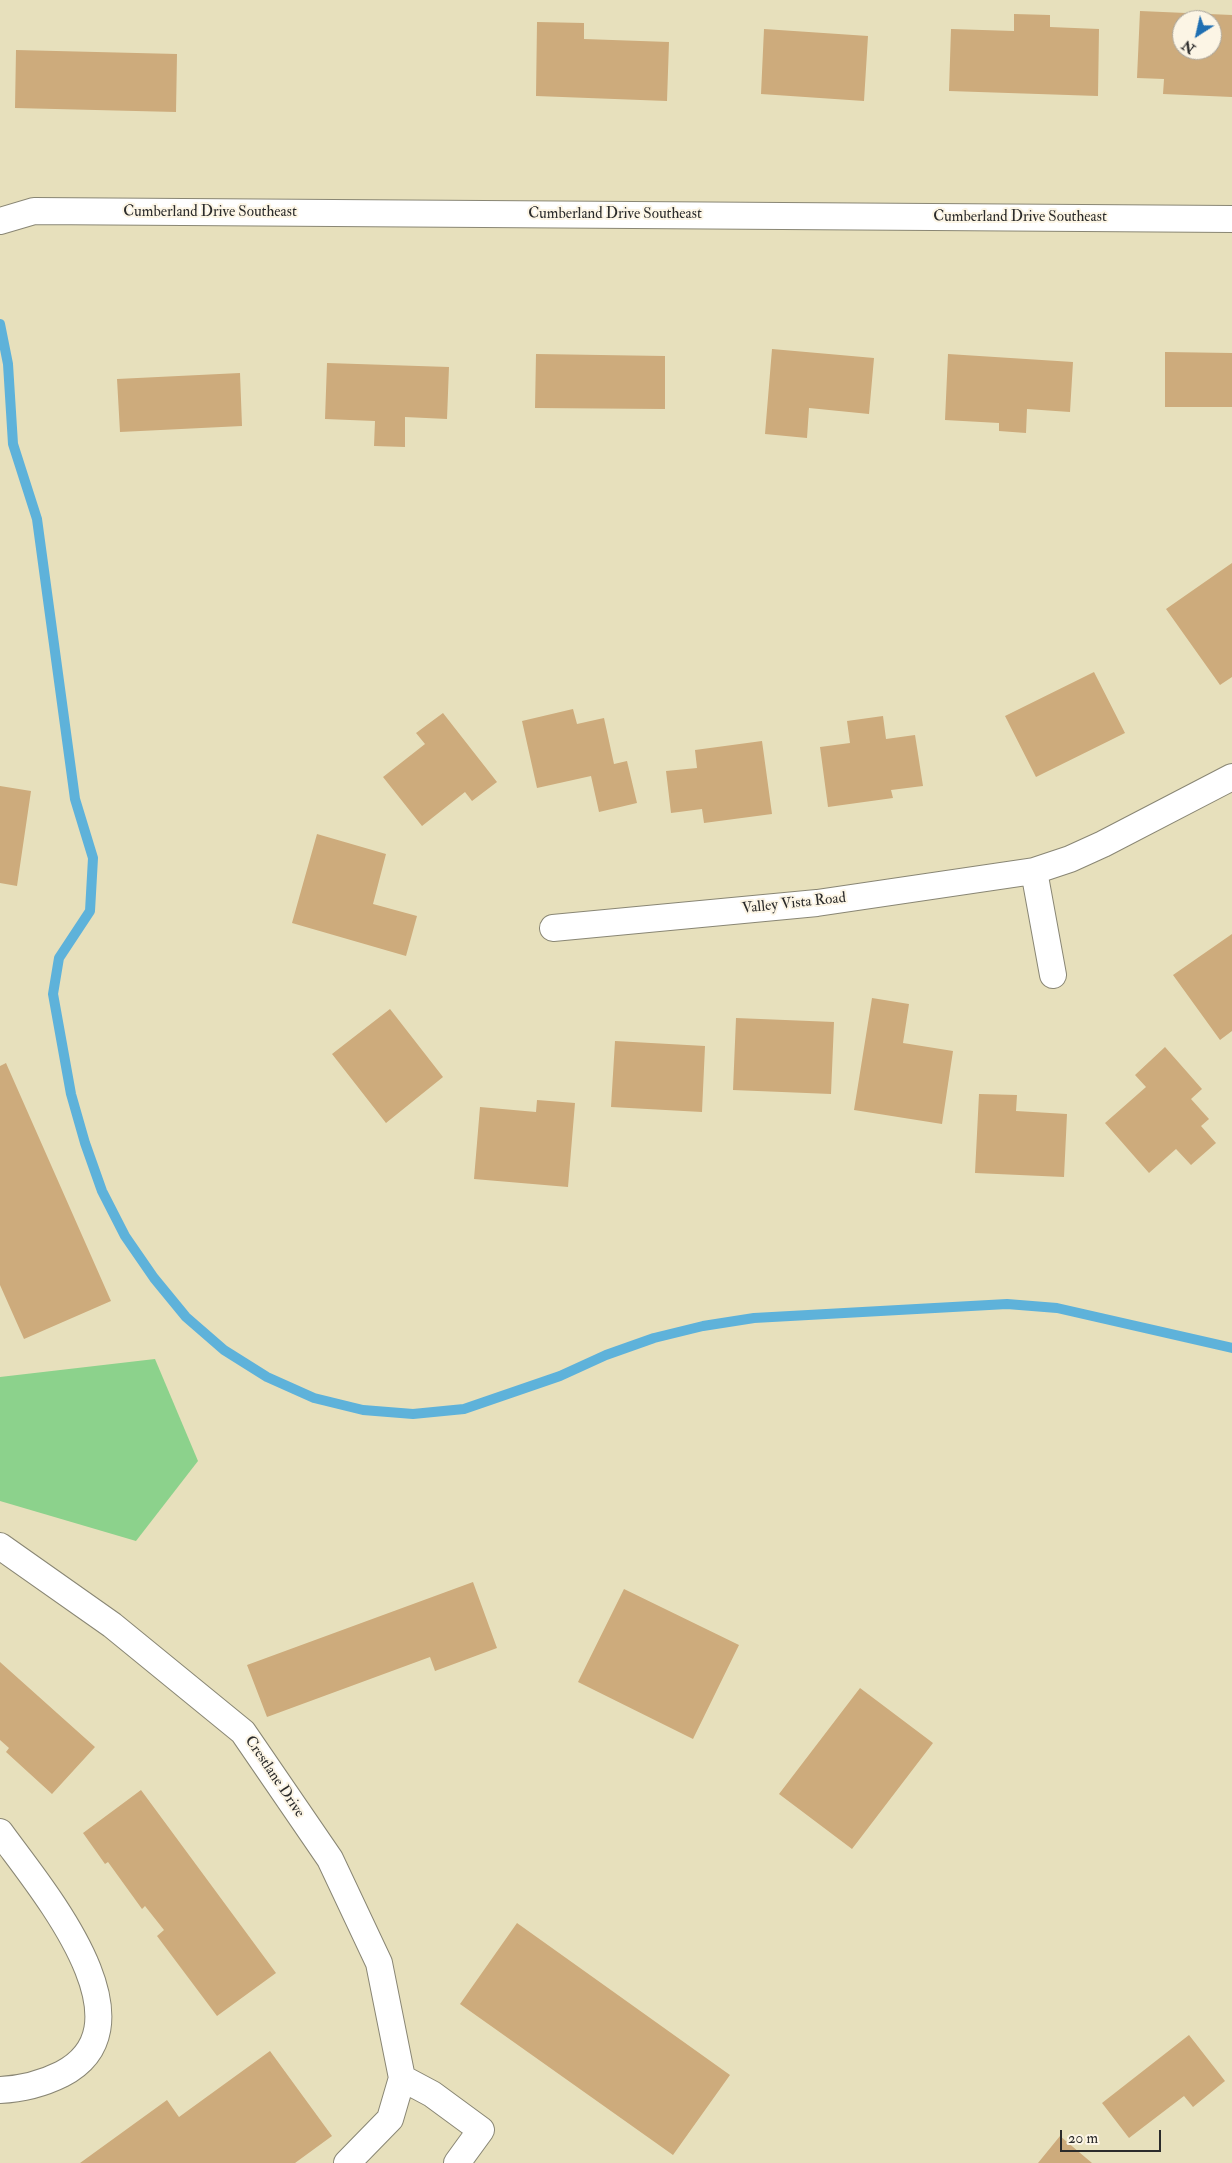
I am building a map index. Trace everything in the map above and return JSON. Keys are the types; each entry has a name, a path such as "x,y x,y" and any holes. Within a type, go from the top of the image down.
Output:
{"street":[{"name":"Cumberland Drive Southeast","path":"0,221 34,211 1232,220"},
{"name":"Valley Vista Road","path":"553,928 817,903 1034,871 1070,860 1232,777"},
{"path":"1034,871 1053,975"},
{"name":"Crestlane Drive","path":"0,1546 112,1625 243,1732 330,1859 379,1963 402,2078"},
{"path":"0,1832 60,1916 86,1964 96,1992 98,2017 94,2046 77,2066 45,2082 0,2090"},
{"path":"347,2163 390,2119 402,2078 432,2094 480,2130 457,2163"}],"green space":[{"path":"155,1359 198,1461 136,1541 0,1501 0,1377"}],"building":[{"path":"1140,11 1172,12 1172,60 1222,60 1222,15 1232,15 1232,97 1163,94 1164,79 1137,78"},
{"path":"1014,14 1050,15 1050,27 1099,29 1098,96 949,91 951,29 1014,31"},
{"path":"537,22 584,23 584,39 669,42 667,101 536,96"},
{"path":"764,29 868,36 864,101 761,94"},
{"path":"16,50 177,54 176,112 15,108"},
{"path":"772,349 874,358 869,414 809,408 807,438 765,434"},
{"path":"1165,352 1232,353 1232,407 1165,407"},
{"path":"536,354 665,356 665,409 535,408"},
{"path":"948,354 1073,362 1070,412 1027,409 1026,433 999,431 999,423 945,420"},
{"path":"327,363 449,367 447,419 405,417 405,447 374,446 375,421 325,419"},
{"path":"240,373 242,426 120,432 117,379"},
{"path":"1232,563 1232,677 1220,685 1166,609"},
{"path":"1094,672 1125,733 1036,777 1005,716"},
{"path":"573,709 577,724 604,718 614,764 627,761 637,803 599,812 591,776 537,788 522,721"},
{"path":"443,713 497,782 472,801 465,792 422,826 383,777 425,744 416,733"},
{"path":"883,716 886,739 915,735 923,786 891,790 893,798 828,807 820,747 850,743 847,721"},
{"path":"762,741 772,814 704,823 702,809 671,813 666,771 697,768 695,750"},
{"path":"0,786 31,791 17,886 0,883"},
{"path":"317,834 386,854 373,904 417,916 406,956 292,923"},
{"path":"1232,934 1232,1031 1220,1040 1173,975"},
{"path":"872,998 909,1004 903,1043 953,1051 942,1124 854,1110"},
{"path":"390,1009 443,1077 386,1123 332,1054"},
{"path":"736,1018 834,1022 831,1094 733,1090"},
{"path":"615,1041 705,1046 702,1112 611,1107"},
{"path":"1165,1047 1202,1089 1191,1099 1209,1119 1201,1126 1216,1143 1191,1165 1176,1149 1149,1173 1105,1123 1146,1087 1135,1075"},
{"path":"6,1063 111,1301 24,1339 0,1285 0,1066"},
{"path":"979,1094 1017,1095 1016,1111 1067,1114 1064,1177 975,1173"},
{"path":"537,1100 575,1103 568,1187 474,1179 480,1107 536,1112"},
{"path":"473,1582 497,1648 435,1671 430,1657 267,1717 247,1665"},
{"path":"624,1589 739,1645 693,1739 578,1682"},
{"path":"0,1662 95,1747 52,1794 6,1752 9,1748 0,1740"},
{"path":"860,1688 933,1743 852,1849 779,1794"},
{"path":"141,1790 276,1973 217,2016 157,1936 164,1930 145,1906 142,1909 108,1862 105,1864 83,1833"},
{"path":"517,1923 730,2075 673,2155 460,2004"},
{"path":"1189,2035 1225,2081 1193,2107 1184,2096 1129,2138 1102,2103"},
{"path":"270,2051 332,2136 295,2163 80,2163 167,2100 179,2117"},
{"path":"1060,2136 1092,2163 1038,2163"}],"waterway":[{"path":"0,324 8,364 13,444 37,519 75,799 93,858 90,911 59,958 53,994 71,1094 85,1143 102,1191 125,1236 154,1278 186,1317 224,1350 267,1377 314,1398 363,1410 413,1414 464,1409 560,1376 606,1355 654,1338 703,1326 754,1318 1007,1304 1057,1308 1232,1348"}]}
